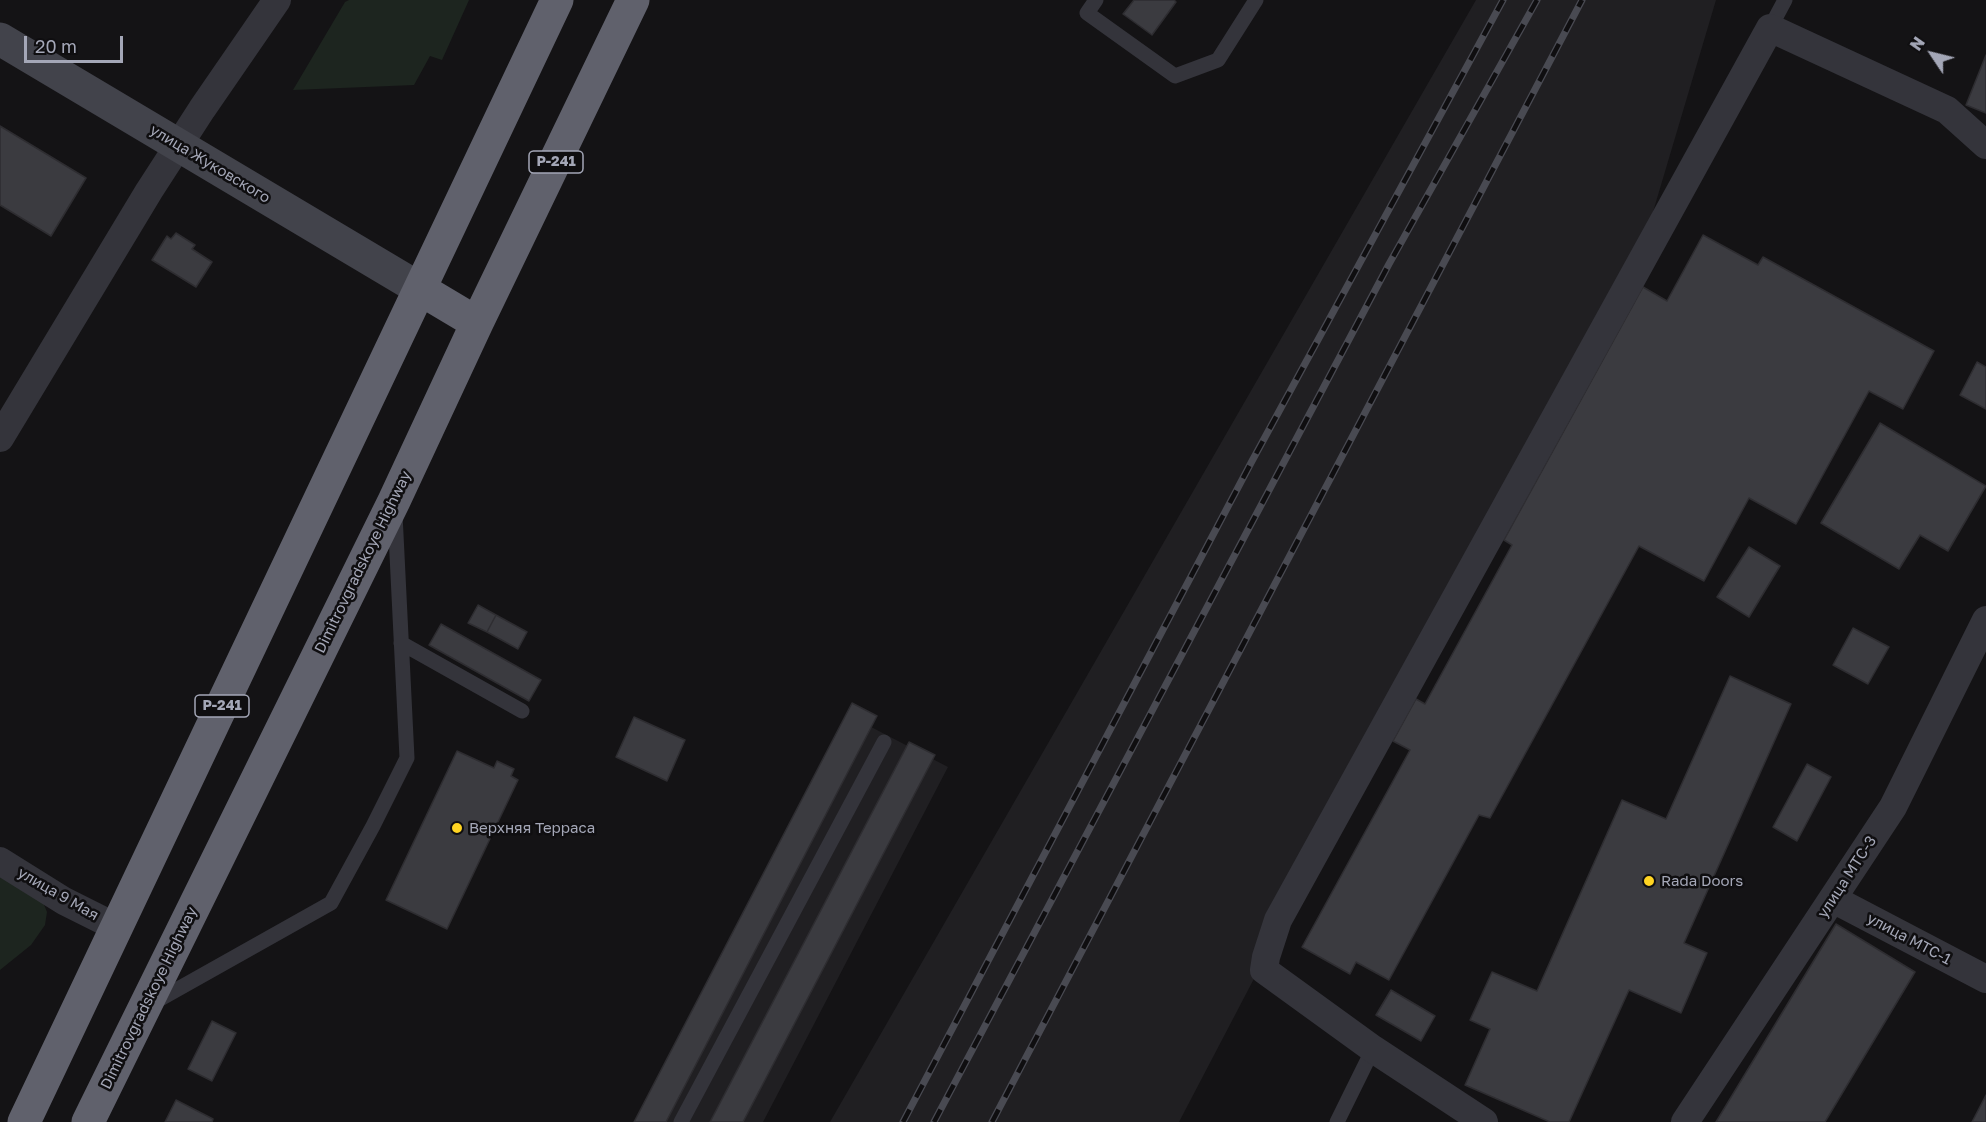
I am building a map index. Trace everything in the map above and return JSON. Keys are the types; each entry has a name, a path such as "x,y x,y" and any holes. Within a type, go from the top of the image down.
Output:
{"highway":[{"name":"Р-241","path":"24,1122 557,0"},
{"name":"Dimitrovgradskoye Highway","path":"88,1122 394,501 477,322 633,0"},
{"path":"420,289 477,322"}],"street":[{"path":"0,438 179,146 277,0"},
{"path":"1484,1122 1373,1049 1264,970 1278,920 1770,28 1947,110 1986,145"},
{"name":"улица Жуковского","path":"0,39 420,289"},
{"name":"улица МТС-3","path":"1685,1122 1893,807 1986,620"},
{"name":"улица 9 Мая","path":"0,861 64,901 116,927"},
{"name":"улица МТС-1","path":"1833,898 1986,979"}],"lane":[{"path":"1096,0 1087,13 1175,76 1218,60 1256,0"},
{"path":"1770,28 1785,0"},
{"path":"143,1009 331,903 407,758 394,501"},
{"path":"401,643 522,711"},
{"path":"681,1122 884,742"},
{"path":"1337,1122 1373,1049"}],"shaded area":[{"path":"349,0 469,0 442,60 430,56 414,85 293,90 345,2"},
{"path":"1476,0 1716,0 1650,222 1179,1122 830,1122"},
{"path":"850,716 948,767 763,1122 637,1122"},
{"path":"0,865 38,890 47,912 45,925 31,945 0,970"}],"building":[{"path":"1134,0 1174,0 1176,2 1152,35 1123,14"},
{"path":"1986,55 1986,113 1966,105"},
{"path":"0,126 86,178 51,236 0,205"},
{"path":"176,233 195,245 192,249 212,262 196,287 152,260 167,236 171,239"},
{"path":"1703,235 1758,265 1763,257 1934,351 1903,409 1869,391 1796,524 1749,498 1704,581 1639,546 1490,818 1479,815 1389,980 1356,962 1350,974 1302,947 1410,750 1393,741 1416,699 1425,704 1512,545 1504,540 1643,287 1667,301"},
{"path":"1977,362 1986,367 1986,409 1960,395"},
{"path":"1880,423 1986,486 1948,551 1920,535 1899,569 1821,523"},
{"path":"1749,547 1780,566 1749,617 1717,597"},
{"path":"478,605 496,615 487,632 468,623"},
{"path":"496,615 527,632 518,649 487,632"},
{"path":"441,624 541,680 529,701 429,645"},
{"path":"1853,628 1889,647 1868,684 1833,665"},
{"name":"Rada Doors","path":"1730,676 1791,704 1684,943 1707,953 1681,1013 1629,990 1569,1122 1550,1122 1465,1085 1490,1029 1470,1020 1492,972 1537,991 1622,800 1666,819"},
{"path":"852,703 877,716 666,1122 634,1122"},
{"path":"634,717 685,740 667,781 616,757"},
{"path":"909,742 935,755 743,1122 710,1122"},
{"name":"Верхняя Терраса","path":"457,751 494,768 497,761 514,769 511,776 518,780 447,929 386,900"},
{"path":"1807,764 1831,777 1797,841 1773,827"},
{"path":"1836,924 1915,972 1825,1122 1716,1122"},
{"path":"1391,990 1435,1016 1421,1041 1376,1015"},
{"path":"212,1021 236,1033 212,1081 188,1069"},
{"path":"1986,1095 1986,1122 1972,1122"},
{"path":"176,1100 213,1119 212,1122 165,1122"}],"railway":[{"path":"903,1122 1252,461 1503,0"},
{"path":"934,1122 1389,264 1537,0"},
{"path":"992,1122 1582,0"}],"place":[{"name":"Верхняя Терраса","path":"457,828"},
{"name":"Rada Doors","path":"1649,881"}]}
